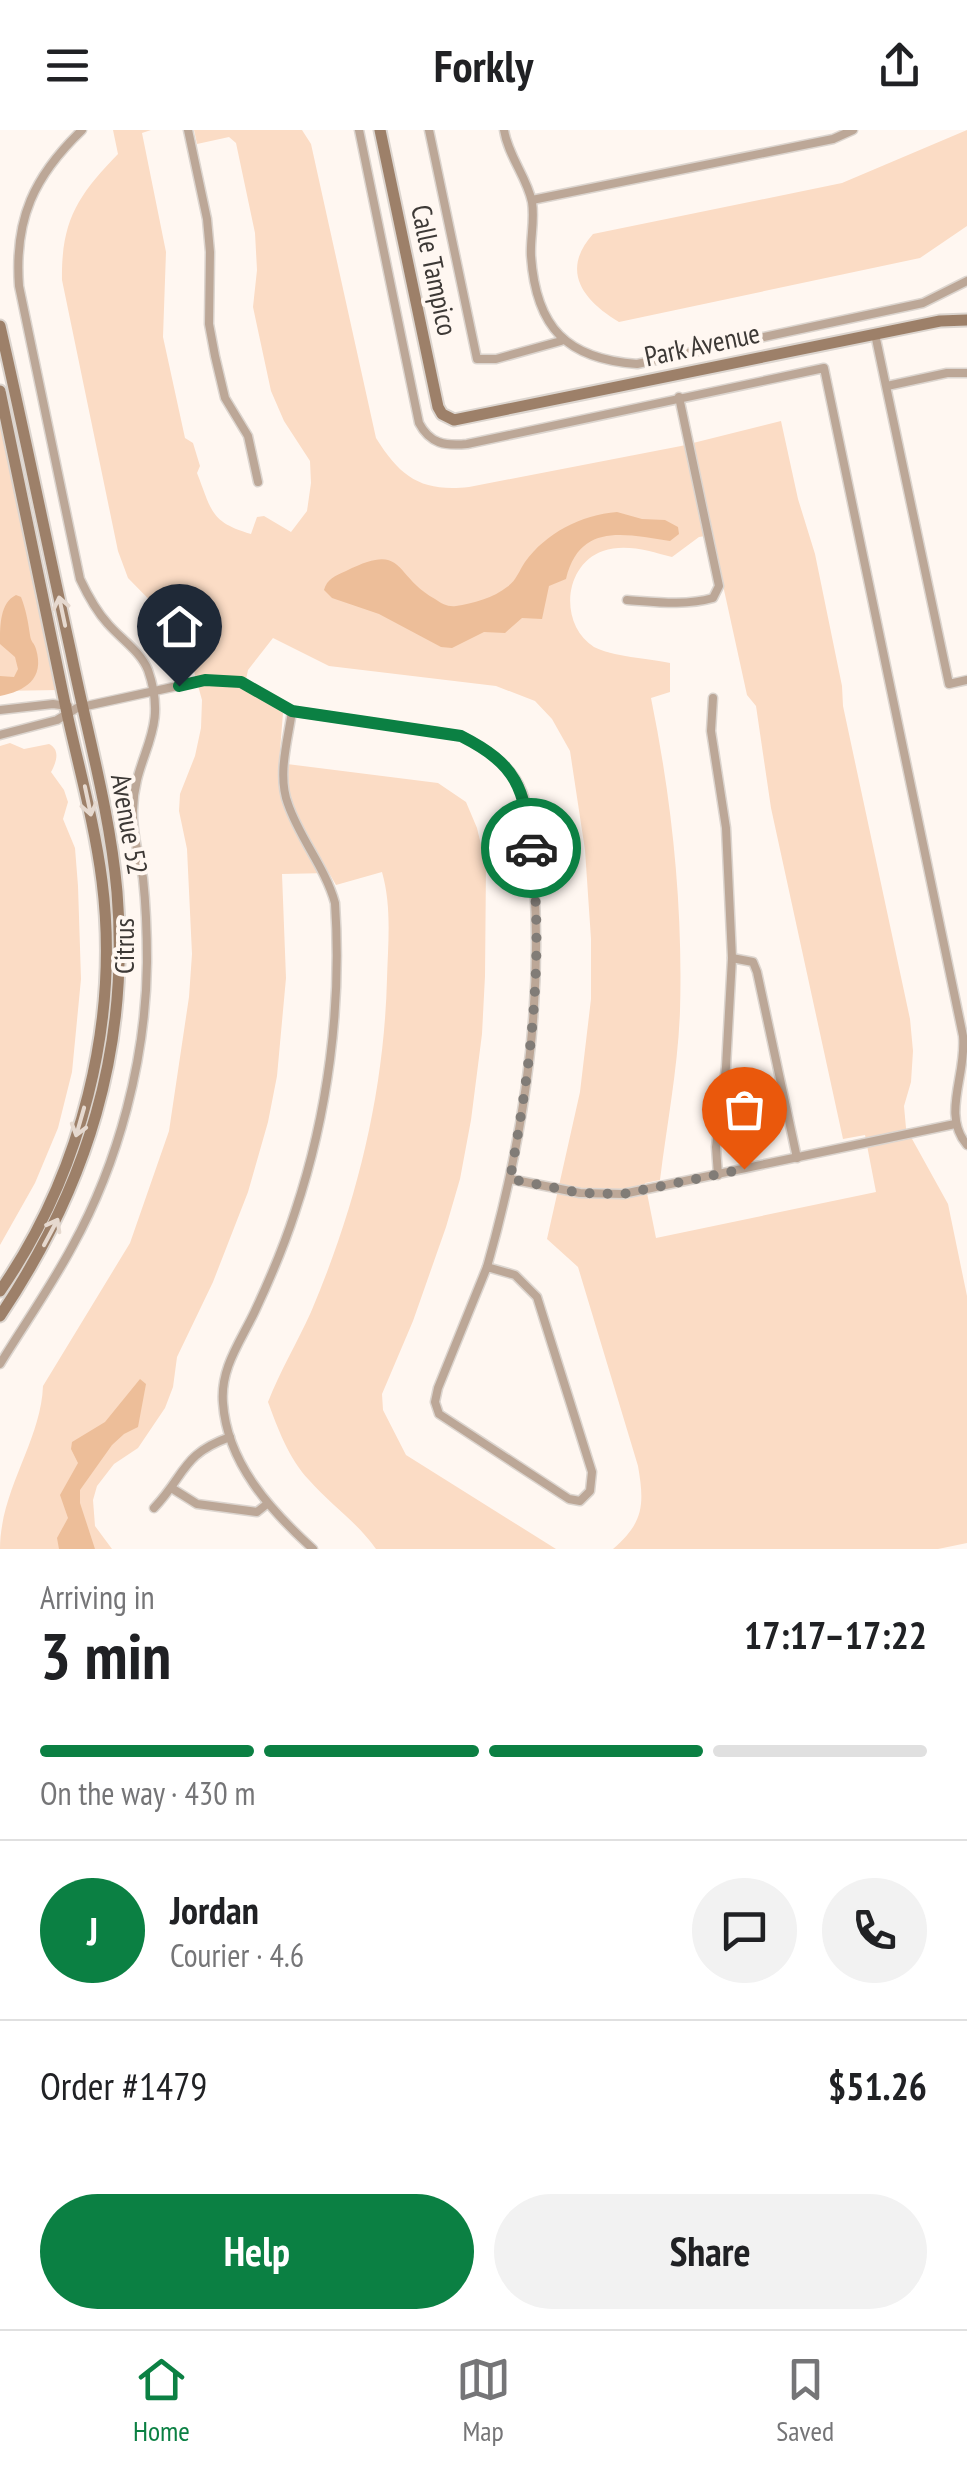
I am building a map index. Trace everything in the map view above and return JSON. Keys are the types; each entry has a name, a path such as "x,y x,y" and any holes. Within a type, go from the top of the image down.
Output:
{"main road":[{"name":"Calle Tampico","path":"380,130 438,407 447,417"},
{"name":"Park Avenue","path":"447,417 460,420 940,321 967,320"},
{"name":"Avenue 52","path":"0,326 73,709 102,883 106,956 102,1018 88,1096 62,1175 26,1252 0,1291"},
{"name":"Avenue 52","path":"0,391 73,709 107,825 116,890 119,972 114,1030 100,1102 74,1184 40,1251 0,1316"}],"street":[{"name":"Citrus","path":"0,1364 80,1232 113,1151 138,1054 147,965 146,917 132,818 133,796 156,723 153,692 140,656 98,611 80,579 18,286 17,255 26,208 49,165 82,130"},
{"path":"188,130 207,219 209,324 215,356 225,398 248,436 258,482"},
{"path":"359,130 419,423 425,435 437,443 467,444 824,368 964,1036 964,1066 955,1124 967,1145"},
{"path":"429,130 477,359 496,359 561,341"},
{"path":"504,130 506,144 532,200 534,279 544,310 561,341 604,362 637,364 923,303 967,282"},
{"path":"532,200 833,138 853,130"},
{"path":"875,334 949,684 967,680"},
{"path":"886,386 947,373 967,373"},
{"path":"628,600 703,600 713,598 719,586 679,397"},
{"path":"0,735 57,720 73,709 205,680 226,680 258,690 292,711 461,736 504,764 522,791 535,900 536,992 524,1101 510,1179 487,1267 435,1402 439,1414 570,1500 580,1501 590,1492 592,1472 537,1297 515,1275 487,1267"},
{"path":"713,698 711,731 726,828 732,958 726,1067 716,1147 718,1175"},
{"path":"0,710 54,704 73,709"},
{"path":"22,709 26,728"},
{"path":"292,711 283,772 288,804 330,885 335,903 333,1026 321,1114 296,1212 255,1312 226,1368 222,1400 230,1437 247,1473 268,1504 313,1549"},
{"path":"732,958 754,962 798,1158"},
{"path":"510,1179 580,1193 623,1194 955,1124"},
{"path":"154,1508 194,1454 230,1437"},
{"path":"172,1488 197,1504 257,1512 268,1504"}],"shaded area":[{"path":"113,130 151,130 142,133 166,252 163,337 185,438 193,443 200,466 197,473 206,497 214,513 227,525 251,534 257,517 264,516 291,532 307,511 310,461 284,421 271,391 253,307 255,233 236,143 229,137 197,144 194,130 302,130 311,144 376,438 394,463 414,479 438,487 469,487 681,446 781,421 815,554 910,1019 913,1051 911,1082 904,1106 906,1128 948,1204 967,1296 967,1543 938,1549 613,1549 631,1531 639,1513 638,1466 578,1267 547,1239 580,1092 591,999 585,850 570,751 552,719 535,701 496,686 329,666 273,638 248,670 244,689 283,713 279,763 438,783 466,802 477,828 486,866 485,976 471,1120 446,1227 382,1394 383,1410 406,1455 556,1549 376,1549 302,1472 268,1402 327,1272 365,1149 385,1022 389,925 382,872 336,885 329,873 282,874 286,978 277,1076 268,1122 248,1192 213,1282 177,1357 165,1408 138,1448 114,1464 97,1486 93,1500 95,1526 112,1549 0,1549 6,1506 35,1426 43,1386 130,1243 169,1131 189,997 192,954 187,849 179,811 180,794 201,728 202,700 188,650 173,624 128,578 118,551 62,280 65,241 75,210 118,154","holes":["712,535 747,695 756,706 771,808 843,1139 865,1135 876,1192 656,1238 645,1183 660,1180 680,1011 674,853 651,698 670,692 670,663 601,650 583,637 575,625 570,596 580,569 603,551 638,549 672,557 699,537"]},
{"path":"967,130 967,226 920,258 619,322 595,304 580,284 578,260 593,234 842,183"},
{"path":"0,424 59,690 0,691"},
{"path":"617,512 665,520 678,527 679,534 670,541 622,535 594,540 573,560 566,579 549,586 542,619 522,618 505,633 484,632 452,648 441,647 379,614 332,598 324,590 335,576 379,559 397,565 421,590 443,604 476,602 510,585 525,562 554,534 578,521"},
{"path":"16,595 24,606 38,668 25,687 0,696 0,676 14,677 18,669 15,657 0,644 4,609"},
{"path":"10,743 24,749 49,744 56,753 51,772 68,802 63,819 75,848 81,979 72,1072 58,1128 35,1183 0,1245 0,746"},
{"path":"140,1379 146,1384 138,1427 112,1445 80,1490 80,1503 95,1549 59,1549 57,1538 68,1518 60,1495 78,1463 72,1442 105,1422"}],"way so far":[{"path":"531,848 537,946 535,1007 510,1179 580,1193 623,1194 744,1169"}],"route":[{"path":"179,686 205,680 241,682 292,711 461,736 504,764 522,791 531,848"}]}
